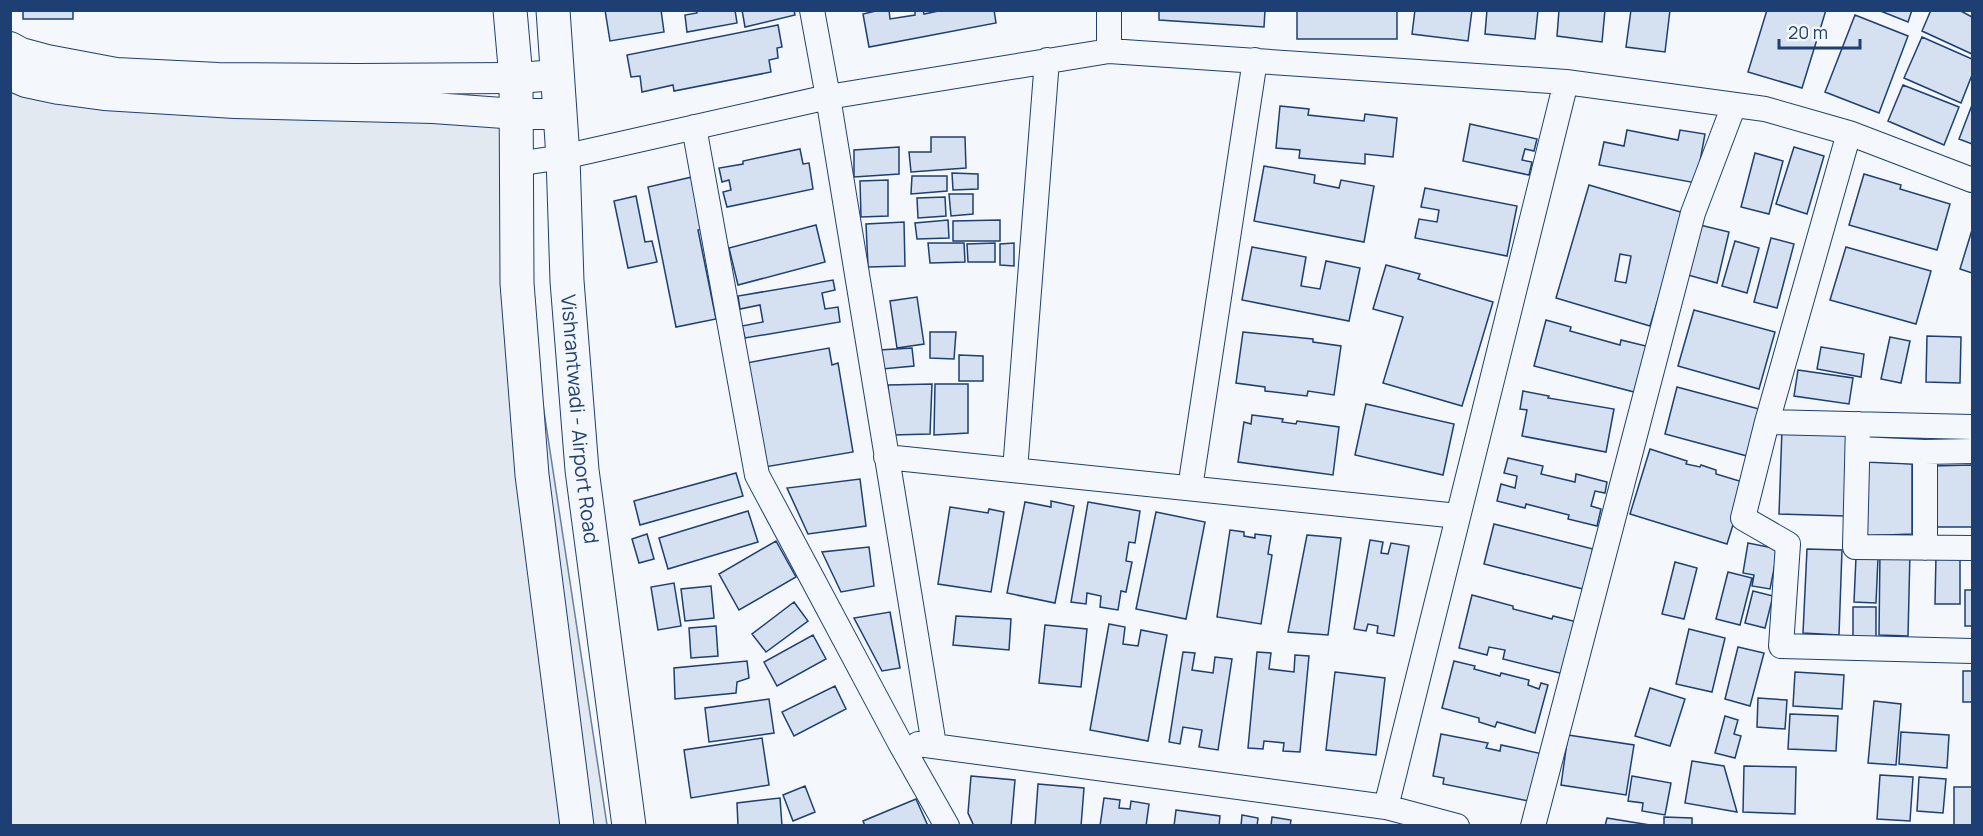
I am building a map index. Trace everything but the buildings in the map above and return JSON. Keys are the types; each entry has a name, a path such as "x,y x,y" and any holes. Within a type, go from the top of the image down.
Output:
{"main road":[{"path":"510,10 516,78 517,283 532,475 577,825"},
{"name":"Vishrantwadi - Airport Road","path":"553,10 561,114 567,281 582,470 629,825"}],"street":[{"path":"812,10 934,746"},
{"path":"1109,10 1109,51"},
{"path":"10,47 21,53 47,60 116,73 218,78 516,78 558,75"},
{"path":"516,164 563,157 828,97 1109,51 1566,82 1765,109 1849,133 1972,180"},
{"path":"1015,470 1047,60"},
{"path":"1190,488 1255,60"},
{"path":"10,75 59,89 104,95 235,104 433,108 516,114 561,114"},
{"path":"1386,807 1566,82"},
{"path":"1533,825 1693,213 1734,105"},
{"path":"694,127 757,475 900,743 947,825"},
{"path":"1849,133 1767,422 1743,518 1788,544 1781,646 1972,651"},
{"path":"1767,422 1972,427"},
{"path":"1858,424 1855,547 1972,548"},
{"path":"1858,449 1925,452 1972,451"},
{"path":"1925,452 1925,548"},
{"path":"886,457 1458,516"},
{"path":"900,743 1386,807 1457,825"}],"shaded area":[{"path":"10,61 499,116 607,825 11,825"}]}
